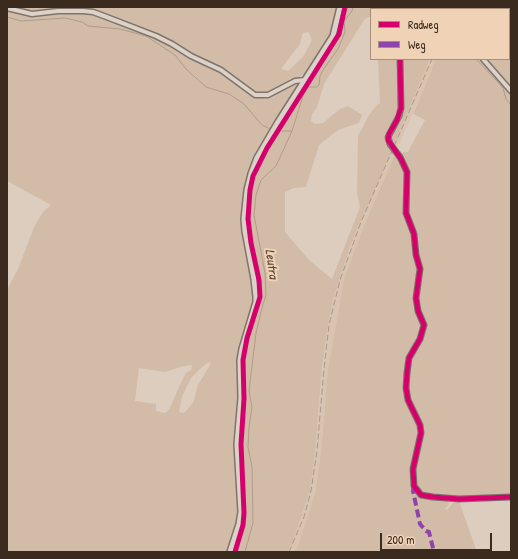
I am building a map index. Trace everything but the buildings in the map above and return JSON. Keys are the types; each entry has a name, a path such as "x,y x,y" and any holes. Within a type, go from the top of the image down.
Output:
{"main road":[{"path":"230,552 236,538 241,512 237,444 241,398 240,360 243,343 256,302 254,279 245,225 247,190 257,158 333,36 340,7"}],"street":[{"path":"7,8 28,13 83,11 104,16 156,36 172,44 191,56 221,70 256,95 268,95 295,81 305,80"},
{"path":"400,60 401,108 397,120 388,137 390,144 400,157 407,172 405,208 406,217 414,234 416,255 420,269 416,298 418,311 424,325 420,339 409,358 406,388 408,400 420,425 421,433 413,469 414,486 421,495 433,497 459,499 511,497"},
{"path":"484,60 511,91"}],"shaded area":[{"path":"7,7 337,7 336,20 327,42 306,73 291,81 272,95 293,84 301,82 256,157 244,203 254,302 240,349 238,378 239,399 234,444 239,511 237,524 227,552 7,552 7,290 18,269 35,225 44,211 51,205 7,181","holes":["309,32 312,40 303,57 288,71 281,69 300,44 303,33","209,362 211,363 198,385 193,403 184,413 179,412 182,397 191,378","192,365 191,370 186,373 169,410 165,413 156,411 156,404 135,401 139,368 165,372"]},
{"path":"345,7 385,7 370,8 370,16 365,19 324,84 317,107 312,114 311,121 315,124 323,123 340,109 348,106 362,115 359,123 338,130 319,145 306,187 294,188 285,192 285,232 309,260 332,279 360,207 357,193 358,136 369,115 380,103 378,60 399,60 396,70 397,78 399,80 400,112 388,134 392,149 349,249 333,299 322,368 310,491 292,544 287,552 236,552 244,525 245,513 242,443 245,399 244,360 248,339 262,296 261,279 252,243 249,218 251,190 255,176 269,146 339,35"},
{"path":"511,7 511,88 486,60 510,60 510,8 450,8"},
{"path":"401,60 430,60 393,146 389,137 401,112"},
{"path":"430,60 436,60 365,223 344,279 328,369 321,452 315,493 298,546 294,552 287,552 292,544 310,491 328,325 333,299 338,279 360,221"},
{"path":"436,60 482,60 511,95 511,495 447,497 422,493 415,486 415,469 423,433 410,400 408,374 411,359 422,340 426,325 419,311 417,298 421,269 407,217 409,177 402,158 403,152 408,152 425,120 413,114"},
{"path":"395,154 405,169 404,213 412,234 419,269 414,298 416,312 423,325 421,333 413,348 405,388 419,425 420,433 412,469 412,482 415,491 421,496 448,501 449,504 445,509 447,510 453,503 459,501 477,552 294,552 298,546 315,493 321,452 328,369 344,279 365,223"}],"waterway":[{"name":"Leutra","path":"245,552 253,523 252,467 248,447 252,407 249,391 256,333 266,295 265,273 254,215 256,195 261,180 276,166 292,131 303,96 308,87 317,87 319,85 320,76 323,70 338,49 345,32 344,21 352,11 353,7"},
{"path":"7,17 21,21 65,18 82,22 88,26 120,29 146,36 175,55 186,69 206,87 229,94 244,104 262,125 270,129"},
{"path":"477,60 503,88 506,99 511,105"},
{"path":"282,131 291,131"}],"railway":[{"path":"289,552 304,517 311,491 317,451 329,325 340,280 361,222 432,60"}],"marked path":[{"path":"414,486 413,491 420,524 426,531 429,532 434,552"}],"cycle path":[{"path":"235,552 243,525 244,513 241,444 244,399 243,360 247,338 260,297 259,280 251,243 248,219 250,190 253,176 267,148 339,34 345,7"},
{"path":"400,60 401,108 397,120 389,134 388,140 401,159 407,172 406,213 414,234 416,255 420,269 416,298 418,311 424,325 420,339 409,358 406,388 408,400 420,425 421,433 413,469 414,486 421,495 433,497 459,499 511,497"}]}
